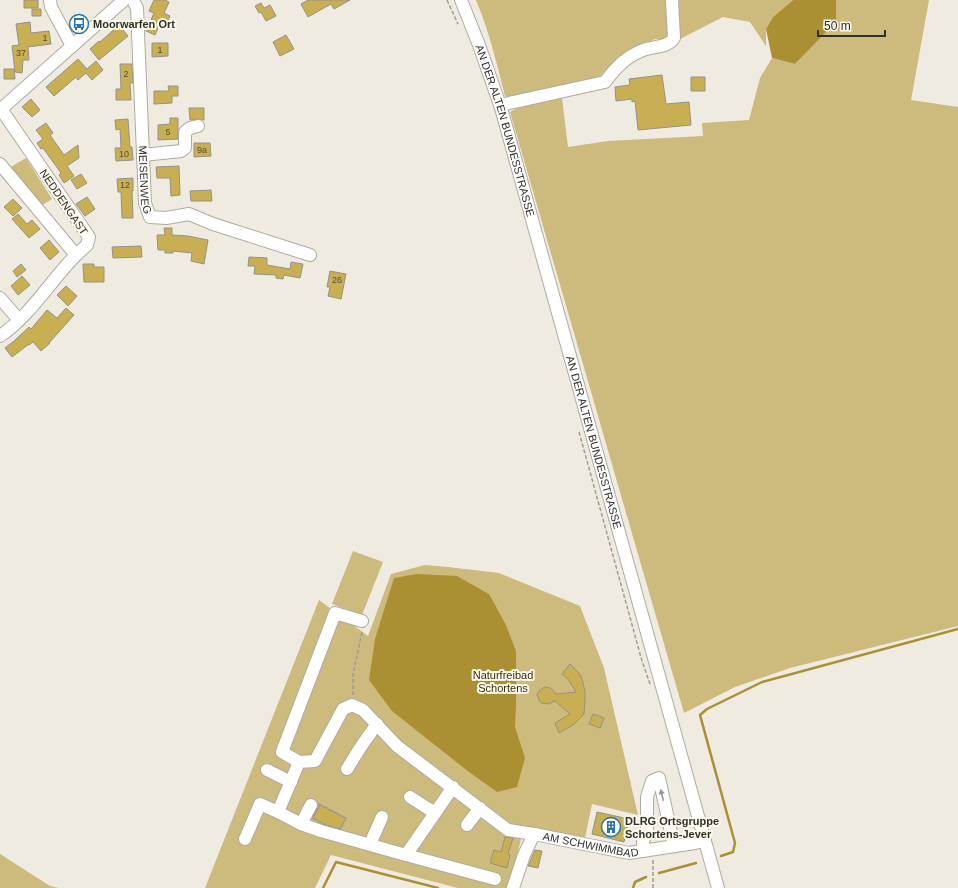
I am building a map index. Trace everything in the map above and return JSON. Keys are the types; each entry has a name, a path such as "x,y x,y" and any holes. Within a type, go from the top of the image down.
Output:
{"street":[{"path":"50,0 51,7 72,46"},
{"path":"1,110 124,0"},
{"name":"MEISENWEG","path":"133,0 137,8 145,203 150,217 166,218 189,214 213,224 310,255"},
{"name":"AN DER ALTEN BUNDESSTRASSE","path":"461,0 479,45 500,105 718,888"},
{"path":"500,105 605,82 614,69 623,61 644,50 664,45 672,41 674,38 672,0"},
{"name":"NEDDENGAST","path":"0,164 76,255 87,246 89,237 1,110"},
{"path":"143,155 182,152 185,148 185,132 190,128 198,126"},
{"path":"0,336 19,320 41,296 63,268 76,255"},
{"path":"0,298 19,320"},
{"path":"362,621 335,613 282,752 299,762 315,761 343,709 352,705 363,710 398,746 508,830 534,834"},
{"path":"348,769 362,745 377,724"},
{"path":"278,812 299,762"},
{"path":"267,770 291,782"},
{"path":"648,850 643,841 647,831 647,798 652,781 659,778 674,846"},
{"path":"406,855 453,787"},
{"path":"410,797 435,813"},
{"path":"244,839 260,804 301,824 321,831 495,879"},
{"path":"301,824 311,805"},
{"path":"467,825 480,808"},
{"path":"370,844 382,817"},
{"name":"AM SCHWIMMBAD","path":"513,888 524,854 534,834 629,853 704,841"}],"path":[{"path":"352,705 353,674 364,621 362,621"},
{"path":"319,804 346,818 339,832 312,818 319,804"},
{"path":"648,850 653,888"}],"green space":[{"path":"476,0 666,0 668,40 655,39 628,52 614,62 599,77 513,98 505,96 489,36"},
{"path":"677,0 793,0 773,17 766,29 766,46 750,22 723,17 680,39"},
{"path":"836,0 929,0 911,100 958,107 958,626 790,668 735,687 684,713 510,112 523,105 562,98 568,147 608,141 703,136 702,123 749,120 760,78 772,58 795,64 836,22"},
{"path":"26,158 52,199 41,206 9,168"},
{"path":"353,551 383,562 362,615 332,604"},
{"name":"Naturfreibad Schortens","path":"425,565 499,573 580,606 604,668 638,815 592,804 585,838 524,827 509,888 458,888 331,855 315,888 205,888 319,600 368,636 391,574"},
{"path":"0,854 50,886 59,888 0,888"}],"shaded area":[{"path":"793,0 836,0 836,22 795,64 772,58 766,29 773,17"},
{"path":"417,574 457,576 489,594 506,625 516,651 515,727 525,758 517,787 497,792 469,772 392,711 369,680 375,639 394,578"}],"building":[{"path":"24,0 38,0 38,8 24,8"},
{"path":"154,0 165,0 169,2 164,13 170,16 164,28 159,26 155,35 146,31 154,13 149,11"},
{"path":"308,0 350,0 334,9 331,4 308,17 301,4"},
{"path":"261,3 264,8 270,5 276,16 266,21 261,12 259,13 255,6"},
{"path":"32,9 41,9 41,16 32,16"},
{"path":"30,22 31,33 49,31 51,44 28,47 29,60 23,60 22,73 15,72 12,46 19,45 16,24"},
{"path":"119,25 128,36 99,60 90,49"},
{"path":"286,35 294,49 280,56 273,42"},
{"path":"152,43 168,43 168,56 152,57"},
{"path":"78,59 87,69 96,61 103,70 92,80 86,73 78,80 76,77 54,96 46,87"},
{"path":"120,64 132,64 133,83 130,83 131,100 116,100 116,89 121,89"},
{"path":"4,69 14,69 15,79 4,79"},
{"path":"662,75 666,104 689,102 691,125 638,130 635,101 632,102 632,99 616,101 615,87 630,85 629,79"},
{"path":"691,77 705,77 705,91 691,91"},
{"path":"168,86 178,86 178,96 172,96 172,103 154,104 154,91 169,91"},
{"path":"31,99 40,110 32,117 22,107"},
{"path":"189,108 204,108 204,120 190,120"},
{"path":"170,118 178,118 178,139 158,140 158,125 170,124"},
{"path":"128,119 130,147 132,147 133,160 116,161 115,148 121,148 120,129 116,130 115,120"},
{"path":"46,123 53,133 50,135 64,155 78,145 79,158 67,166 74,176 64,183 59,175 61,173 43,148 41,149 37,143 43,139 36,130"},
{"path":"194,143 210,143 211,156 194,157"},
{"path":"179,166 180,195 171,196 170,178 157,178 156,167"},
{"path":"81,174 87,183 77,189 71,180"},
{"path":"133,178 133,218 122,218 121,192 118,192 117,179"},
{"path":"211,190 212,201 191,201 190,191"},
{"path":"87,197 95,209 85,216 76,204"},
{"path":"13,199 22,208 13,216 4,207"},
{"path":"18,214 27,224 32,220 40,229 29,238 12,219"},
{"path":"164,228 172,228 172,235 188,236 208,240 204,264 191,261 192,253 173,251 173,253 165,253 165,250 158,250 157,235 165,235"},
{"path":"49,240 59,252 50,260 40,248"},
{"path":"141,246 142,257 113,258 112,247"},
{"path":"249,257 267,258 267,265 290,269 291,262 303,264 300,278 284,275 283,279 276,278 276,275 254,274 255,266 248,266"},
{"path":"21,264 26,270 17,277 13,271"},
{"path":"83,264 94,264 94,267 104,267 104,282 84,282"},
{"path":"330,271 346,274 341,299 328,296 330,287 327,287"},
{"path":"22,276 30,285 18,295 11,286"},
{"path":"66,286 77,296 68,306 57,295"},
{"path":"66,308 74,315 50,343 41,351 33,342 12,357 5,348 29,327 31,329 47,310 57,318"},
{"path":"570,664 581,676 583,683 585,691 584,714 573,725 559,733 555,723 570,714 555,701 548,704 541,703 537,694 544,687 551,688 556,694 576,692 568,679 562,674"},
{"path":"593,714 604,718 600,728 589,724"},
{"path":"320,805 346,818 340,829 326,825 313,818"},
{"name":"DLRG Ortsgruppe Schortens-Jever","path":"597,812 629,819 624,842 592,834"},
{"path":"505,837 513,838 508,854 510,855 507,868 490,863 494,850 501,852"},
{"path":"535,850 542,851 538,868 528,866"}],"waterway":[{"path":"721,856 733,852 735,843 700,715 707,709 762,682 958,629"},
{"path":"323,888 336,862 438,888"},
{"path":"659,873 696,863"},
{"path":"633,888 635,882 646,877"}],"place":[{"name":"Moorwarfen Ort","path":"79,24"},
{"name":"DLRG Ortsgruppe Schortens-Jever","path":"611,827"}]}
